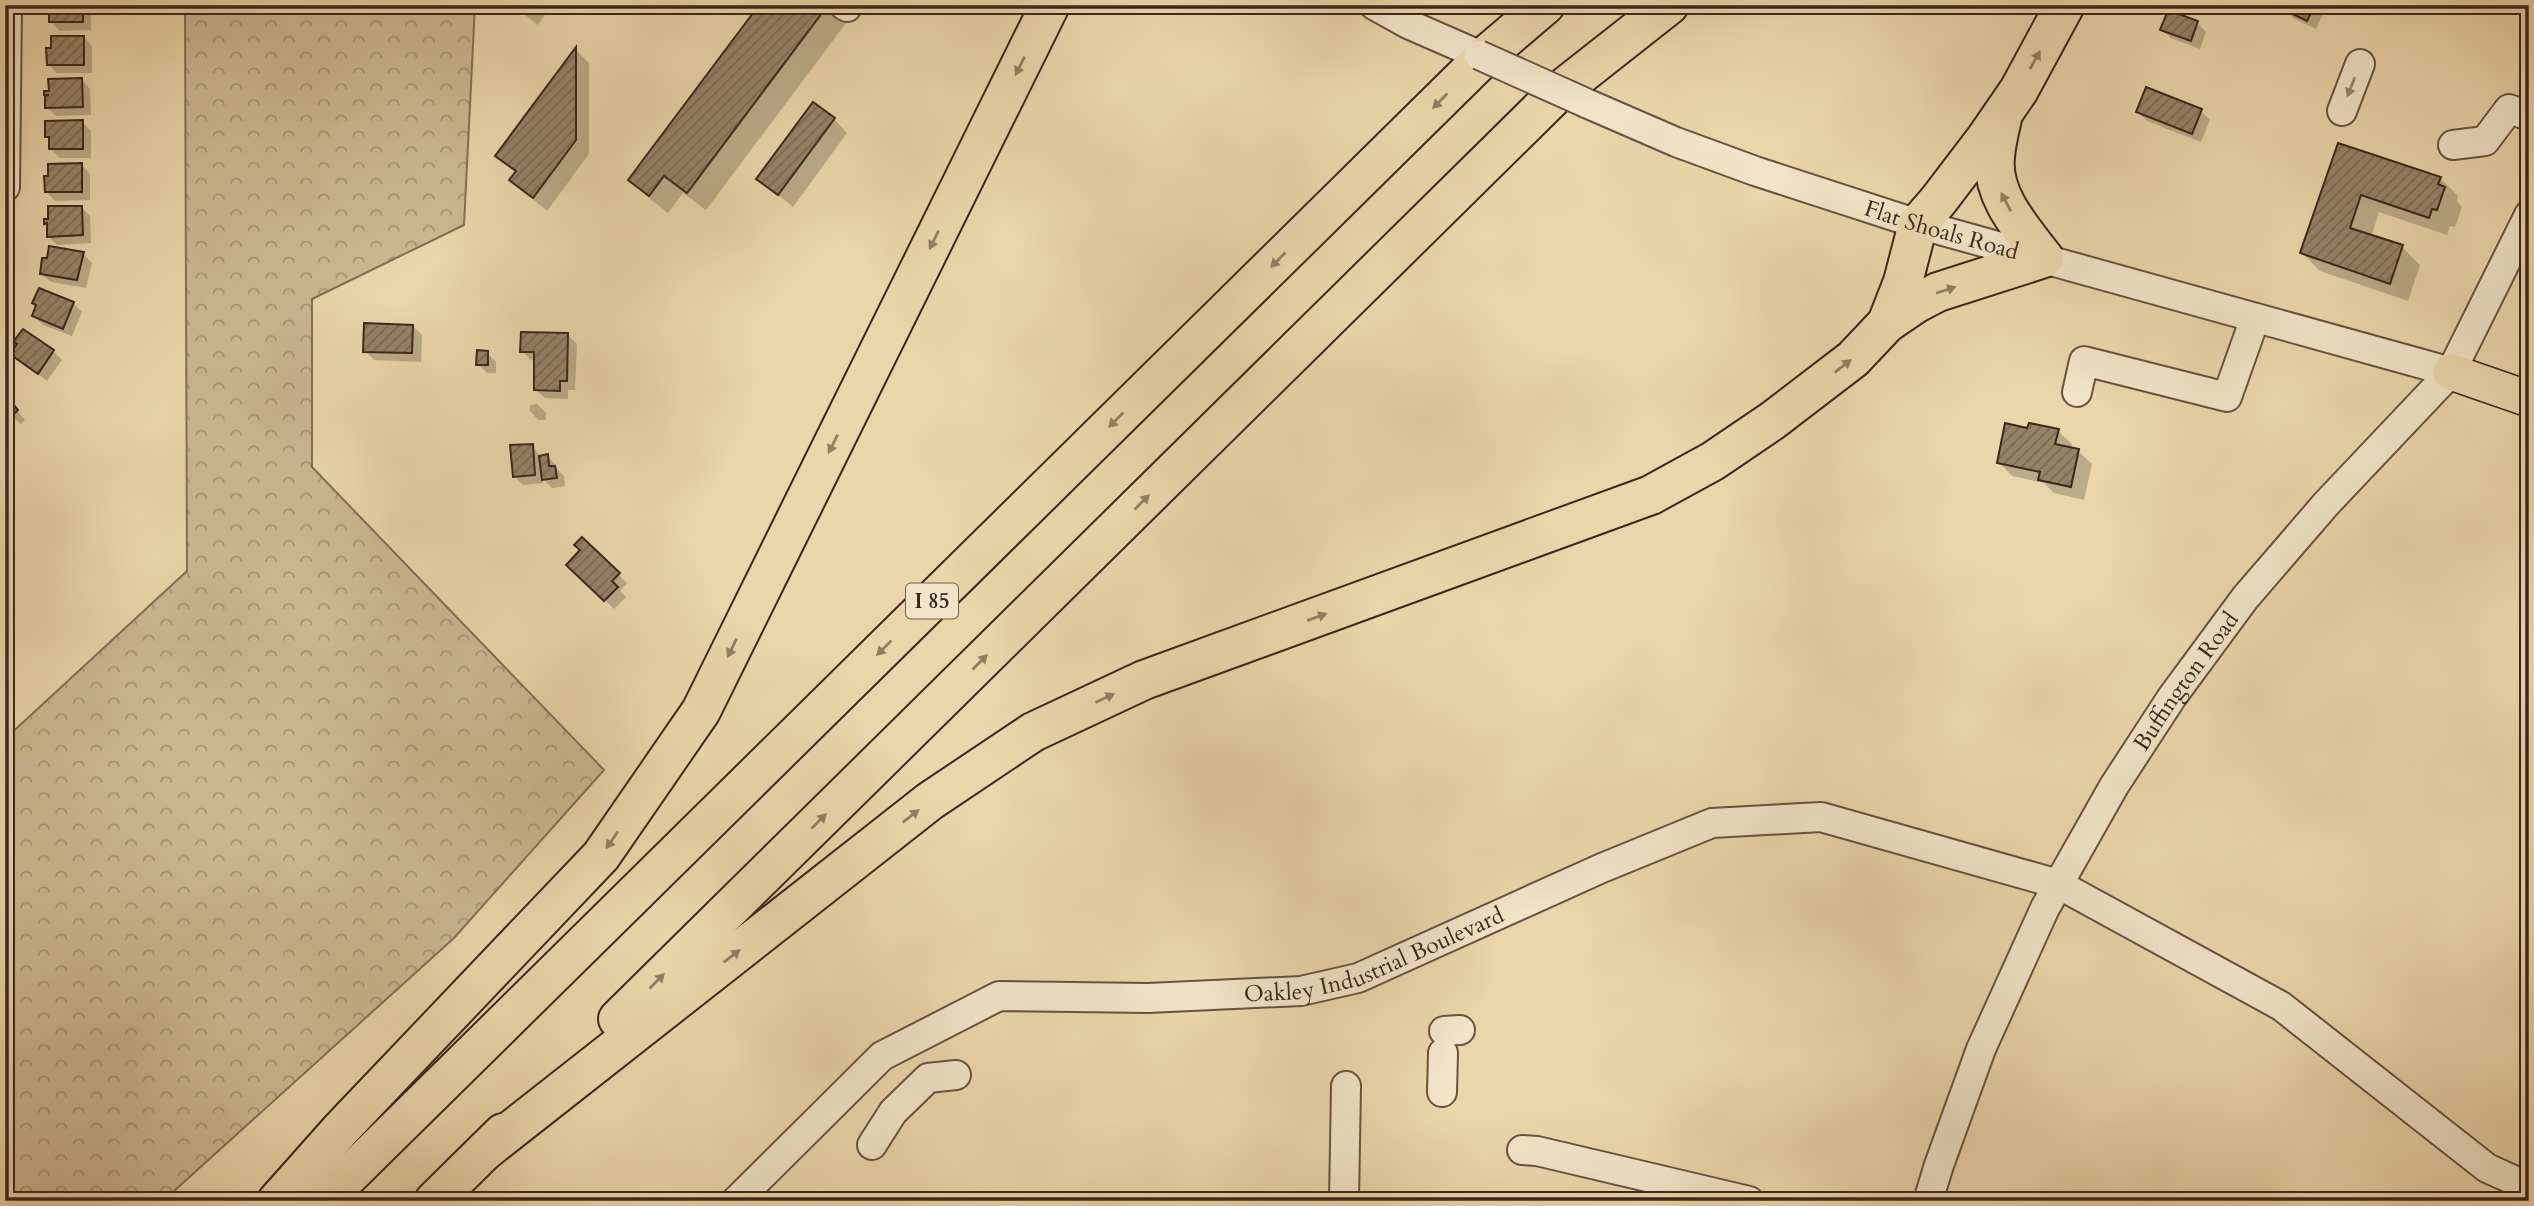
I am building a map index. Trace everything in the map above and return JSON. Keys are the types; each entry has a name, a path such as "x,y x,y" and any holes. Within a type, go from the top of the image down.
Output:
{"highway":[{"path":"277,1201 341,1129 601,856 701,711 1050,5"},
{"name":"I 85","path":"323,1201 1484,57 1545,5"},
{"path":"433,1201 1556,94 1669,5"},
{"path":"1887,323 1903,282 1918,224 2003,114 2065,5"},
{"path":"486,1150 930,801 1033,732 1144,680 1651,495 1713,461 1772,421 1853,359 1887,323 1938,292 2044,258 2019,225 1996,182 1994,158 2003,114"}],"main road":[{"name":"Flat Shoals Road","path":"2451,372 2529,399"}],"street":[{"path":"5,187 6,5"},
{"name":"Flat Shoals Road","path":"1374,5 1408,24 1676,142 1755,171 1918,224 2451,372"},
{"path":"2342,111 2360,64"},
{"path":"2453,145 2485,141 2519,113"},
{"name":"Buffington Road","path":"1928,1201 1938,1165 1981,1049 2045,908 2113,786 2172,697 2245,598 2326,504 2451,372 2529,215"},
{"path":"2077,392 2084,361 2227,397 2255,318"},
{"name":"Oakley Industrial Boulevard","path":"736,1201 882,1056 999,996 1148,998 1301,991 1358,978 1602,868 1712,823 1821,817 2058,884 2281,1006 2487,1168 2529,1187"},
{"path":"1442,1092 1449,1038"},
{"path":"901,1046 928,1078"},
{"path":"887,1136 893,1112 928,1078 956,1075"},
{"path":"1345,1201 1346,1086"},
{"path":"1522,1150 1537,1151 1749,1201"}],"green space":[{"path":"185,5 475,5 464,225 312,299 312,467 604,770 454,938 163,1201 5,1201 5,739 187,571"}],"building":[{"path":"49,5 83,5 83,22 49,22 49,12 53,12 53,9 49,9"},
{"path":"759,5 828,5 687,193 664,176 649,196 628,180"},
{"path":"2284,5 2315,5 2307,21 2282,9"},
{"path":"2168,10 2198,21 2191,41 2160,30"},
{"path":"51,36 84,36 84,65 47,65 46,48 51,48"},
{"path":"576,47 576,140 533,198 509,180 516,171 495,156"},
{"path":"82,78 83,107 45,108 45,96 49,95 44,95 44,91 49,91 48,79"},
{"path":"2146,87 2202,109 2192,134 2136,112"},
{"path":"813,102 835,118 778,195 756,179"},
{"path":"83,120 83,149 49,149 49,137 45,137 45,121"},
{"path":"2338,143 2441,177 2438,184 2445,187 2437,210 2432,209 2429,218 2361,195 2350,228 2403,245 2390,284 2300,253"},
{"path":"82,163 82,192 45,192 44,176 48,176 48,164"},
{"path":"48,206 82,206 83,235 47,237 47,223 44,224 44,219 48,219"},
{"path":"49,246 84,252 77,280 40,274 42,258 47,258"},
{"path":"39,288 74,302 63,329 32,316 36,305 32,303"},
{"path":"364,323 413,325 412,353 363,352"},
{"path":"23,329 54,350 38,374 10,354 17,344 13,342"},
{"path":"521,332 568,333 567,381 560,381 560,391 534,390 534,352 520,352"},
{"path":"477,350 488,351 488,365 476,365"},
{"path":"5,395 18,410 11,417 5,411"},
{"path":"2005,423 2027,428 2029,423 2059,429 2055,444 2079,449 2071,487 2038,480 2040,472 1997,463"},
{"path":"533,444 535,475 513,477 510,445"},
{"path":"548,454 549,466 555,466 557,478 542,480 539,456"},
{"path":"582,537 620,573 612,581 618,587 604,601 566,565 580,550 574,545"}]}
